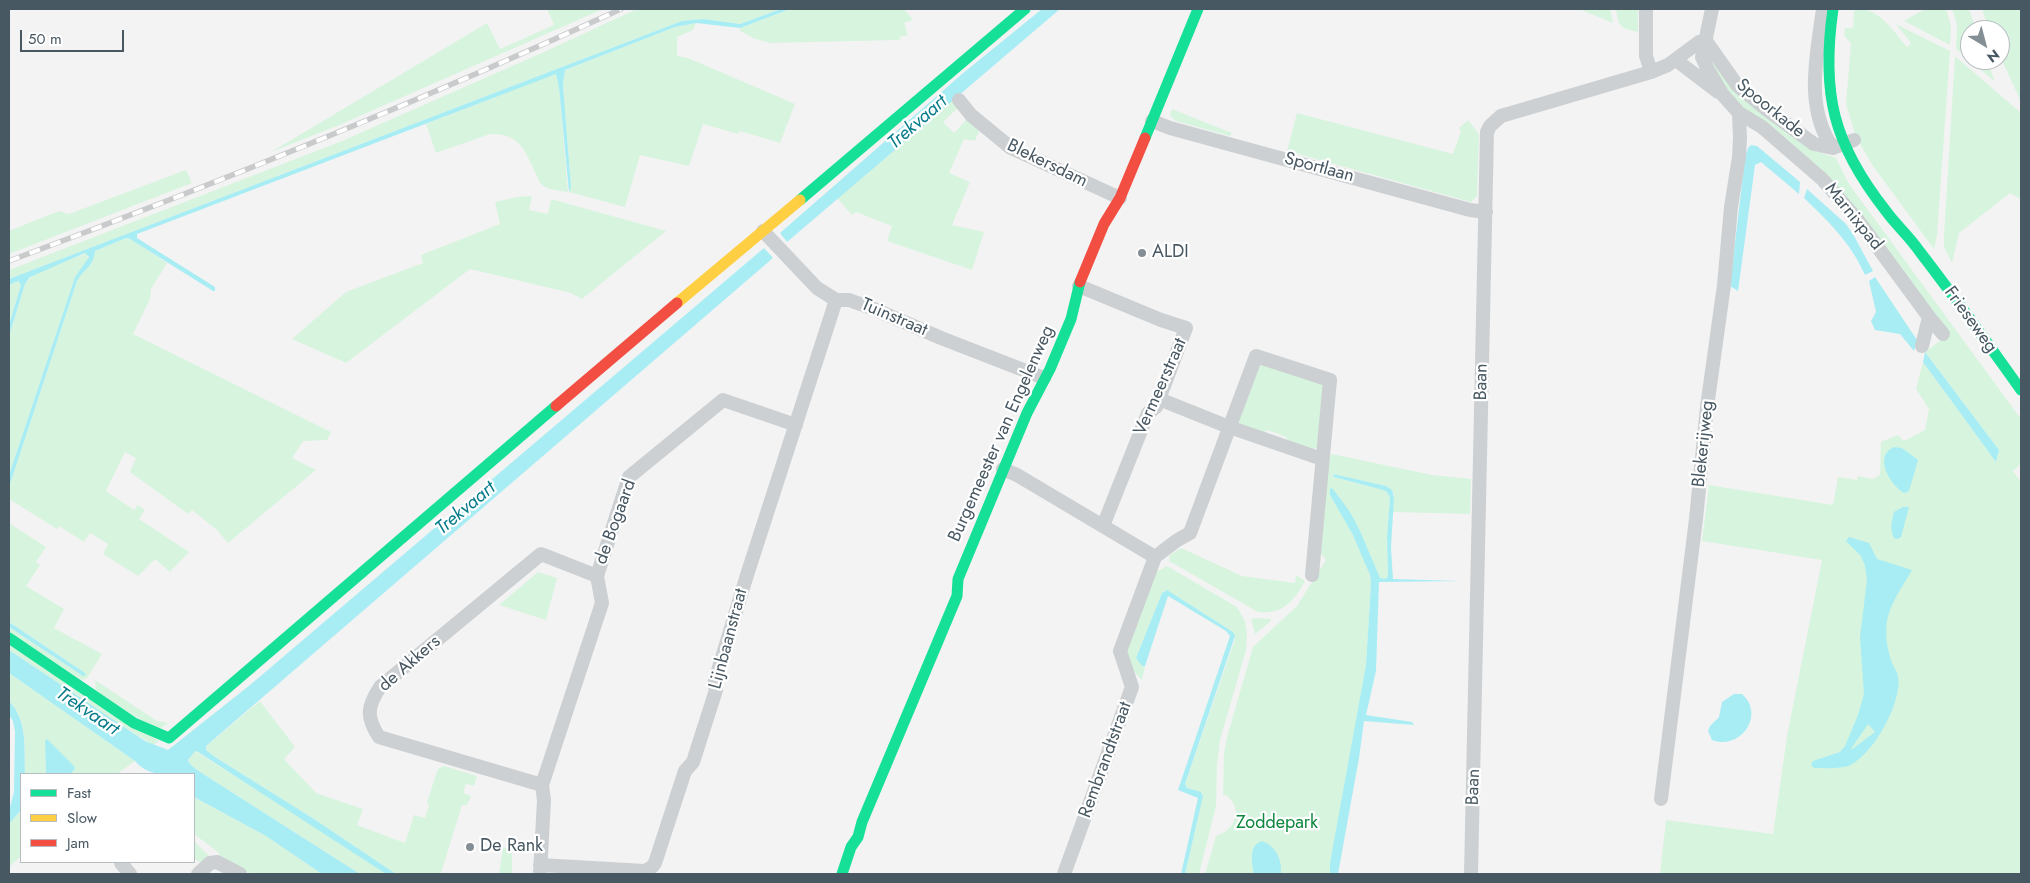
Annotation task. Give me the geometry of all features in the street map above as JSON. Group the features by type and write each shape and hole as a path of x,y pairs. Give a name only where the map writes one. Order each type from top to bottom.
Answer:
{"street":[{"path":"9,638 134,723 169,738 299,624 1025,9"},
{"name":"Burgemeester van Engelenweg","path":"842,874 854,840 858,837 862,822 952,610 957,596 958,579 1003,469 1027,413 1050,369 1085,288 1104,224 1120,198 1198,9"},
{"path":"1646,9 1646,56 1650,72"},
{"path":"1712,9 1703,59 1723,96"},
{"path":"1823,9 1828,51"},
{"path":"1828,51 1833,9"},
{"path":"1844,9 1828,51 1814,71 1814,88 1826,137 1844,144"},
{"name":"Baan","path":"1471,874 1487,132 1495,120 1505,115 1668,66 1698,42 1706,41"},
{"name":"Spoorkade","path":"1706,41 1730,77 1755,100 1814,144 1844,144"},
{"name":"Frieseweg","path":"1828,51 1838,71 1844,144 1861,178 1882,208 1919,250 2021,390"},
{"path":"1676,60 1723,96 1739,113"},
{"name":"Blekersdam","path":"959,100 971,115 1011,148 1120,198"},
{"name":"Marnixpad","path":"1739,113 1762,127 1822,179 1857,219 1929,317"},
{"name":"Blekerijweg","path":"1661,799 1696,519 1708,398 1724,285 1731,208 1739,157 1739,113"},
{"name":"Sportlaan","path":"1152,121 1170,128 1470,210 1486,212"},
{"name":"Tuinstraat","path":"764,231 817,288 836,300 849,300 866,306 1044,378"},
{"name":"Vermeerstraat","path":"1085,288 1161,320 1186,328 1156,407 1148,413 1103,526"},
{"name":"Lijnbaanstraat","path":"540,870 645,871 652,867 685,771 693,762 716,690 714,684 747,575 836,300"},
{"path":"1922,346 1929,317"},
{"name":"Frieseweg","path":"1929,317 1943,334"},
{"path":"1003,469 1017,475 1155,557 1190,533 1256,356 1330,380 1312,575"},
{"path":"1159,399 1229,427 1322,459"},
{"name":"de Bogaard","path":"540,870 544,800 542,785 602,603 597,576 628,477 723,400 796,425"},
{"name":"de Akkers","path":"542,785 380,736 370,723 371,701 380,687 541,554 597,576"},
{"name":"Rembrandtstraat","path":"1064,874 1132,687 1120,651 1155,557"},
{"path":"198,874 210,863 217,862 240,874"}],"green space":[{"path":"547,9 603,9 337,126 271,152 487,23 500,49 554,25"},
{"path":"637,9 781,9 740,24 703,19 682,21 9,279 9,270 342,141"},
{"path":"790,9 904,9 913,20 904,23 908,35 899,37 901,40 770,43 753,38 740,31 740,28"},
{"path":"1579,9 1610,9 1613,23"},
{"path":"1616,9 1638,9 1638,32 1621,26"},
{"path":"1859,9 1867,10 1880,17 1892,28 1907,47 1911,43 1896,24 1950,51 1937,235 1934,249 1873,166 1856,137 1846,104 1851,44 1844,35 1845,28 1853,28 1854,11"},
{"path":"1925,9 1946,9 1951,26 1950,45 1904,21"},
{"path":"1952,9 1969,9 1973,20 1960,20 1960,52 1956,49 1957,25"},
{"path":"1982,9 2021,9 2021,102 2006,70 2010,70 2010,20 1986,20"},
{"path":"696,23 693,30 677,37 677,56 688,58 795,104 780,143 740,131 738,134 703,124 689,166 640,155 625,207 569,192 571,187 563,85 565,70 675,27"},
{"path":"1709,55 1816,151 1836,158 1849,184 2021,419 2021,467 2020,465 2013,471 2021,482 2021,874 1660,874 1666,820 1773,834 1787,736 1822,560 1702,541 1709,485 1833,505 1838,477 1857,480 1858,476 1873,479 1880,475 1881,442 1898,435 1904,441 1925,430 1929,409 1916,389 1923,362 1996,462 1999,450 1925,352 1949,334 1861,217 1740,106 1715,74"},
{"path":"1955,56 1960,60 1960,70 1971,70 2021,113 2021,199 2010,193 1959,233 1952,263 1944,247"},
{"path":"1981,70 1991,70 1995,82"},
{"path":"556,73 559,86 568,192 550,189 542,185 525,151 515,140 500,134 490,134 436,153 426,124"},
{"path":"953,98 959,107 943,122 954,133 968,118 979,131 975,141 964,139 949,173 970,182 952,225 984,232 972,270 887,241 892,226 856,212 852,215 837,198"},
{"path":"1172,109 1232,133 1230,136 1176,121 1170,116"},
{"path":"1297,113 1453,154 1461,131 1459,128 1468,120 1479,134 1477,196 1471,202 1287,151"},
{"path":"186,170 192,183 9,254 9,231 59,211 69,214"},
{"path":"532,196 529,210 548,214 551,199 666,231 582,299 571,293 470,269 346,363 292,339 346,292 423,263 421,255 500,224 495,202"},
{"path":"126,238 134,241 167,263 151,289 150,299 133,334 331,432 327,440 303,441 292,458 316,470 228,543 217,530 192,510 188,514 130,472 136,458 125,452 106,491 134,510 138,505 145,510 139,519 189,552 170,572 155,559 138,576 103,554 108,544 90,533 84,542 59,526 57,529 9,499 9,487 77,281 90,264 95,251"},
{"path":"87,253 88,260 75,277 9,475 9,336 25,284 34,274"},
{"path":"18,281 21,285 9,325 9,285"},
{"path":"1262,363 1324,385 1318,447 1312,450 1289,443 1286,437 1268,430 1262,433 1238,423 1257,366"},
{"name":"Zoddepark","path":"1332,454 1432,475 1471,479 1470,514 1393,512 1394,493 1386,486 1332,474 1334,477 1383,490 1387,492 1390,498 1387,537 1388,577 1385,579 1380,578 1350,512 1330,495 1349,526 1360,549 1371,583 1366,665 1330,874 1205,874 1216,836 1228,829 1235,818 1235,806 1232,800 1223,795 1224,753 1253,647 1297,606 1326,560 1317,548 1328,457"},
{"path":"9,523 46,547 36,562 40,565 26,586 64,609 54,628 102,654 87,678 82,680 9,634 9,627 83,676 85,673 9,622"},
{"path":"1181,548 1242,576 1295,583 1296,575 1305,581 1297,595 1281,609 1258,612 1169,561 1170,555"},
{"path":"1167,566 1237,607 1245,621 1247,634 1246,650 1220,740 1216,806 1199,874 1185,874 1203,794 1187,788 1185,784 1235,639 1233,632 1168,591 1163,591 1136,658 1145,666 1142,680 1133,671 1125,652 1156,572"},
{"path":"538,572 557,578 546,620 499,605"},
{"path":"1254,618 1270,619 1271,621 1255,634 1251,620"},
{"path":"9,642 159,741 153,745 101,713 9,650"},
{"path":"9,673 135,761 118,773 71,773 75,769 45,741 46,773 25,773 23,726 9,701"},
{"path":"95,680 157,721 168,723 158,730 96,693"},
{"path":"260,701 295,747 284,759 316,793 363,809 357,825 405,843 414,815 425,818 429,806 427,802 438,769 444,766 477,776 474,786 466,784 463,793 471,796 467,805 462,805 442,874 396,874 314,819 207,752 206,746"},
{"path":"195,751 386,874 360,874 197,770 190,764 188,759"},
{"path":"195,798 266,836 322,874 251,874 221,859 219,853 195,835"},
{"path":"20,811 20,857 9,867 9,824"},
{"path":"195,842 210,857 202,864 195,859"},
{"path":"503,847 512,850 512,874 499,874"}],"water":[{"path":"781,9 790,9 740,28 696,23 675,27 565,70 563,85 571,187 569,192 559,87 556,74 137,234 137,238 215,287 215,291 130,239 126,238 95,251 91,264 77,281 9,487 9,475 75,277 89,257 85,253 30,277 25,284 9,336 9,325 21,285 18,281 9,285 9,279 682,21 703,19 740,24"},
{"name":"Trekvaart","path":"1042,9 1060,9 787,242 780,233 962,74"},
{"path":"1751,145 1757,146 1800,182 1799,194 1761,162 1755,165 1738,291 1730,286 1745,158"},
{"path":"1807,189 1846,224 1873,271 1865,275 1853,253 1831,224 1804,198"},
{"name":"Trekvaart","path":"764,248 773,258 206,746 206,750 215,757 314,819 396,874 386,874 195,751 188,760 197,770 360,874 322,874 266,836 195,798 195,773 155,773 148,771 9,673 9,650 145,741 168,750 250,685"},
{"path":"1875,277 1917,340 1914,351 1900,334 1875,330 1871,321 1876,312 1869,281"},
{"path":"1925,352 1999,450 1996,462 1923,362"},
{"path":"1894,447 1902,448 1918,460 1909,491 1904,493 1889,477 1884,463 1888,451"},
{"path":"1333,474 1386,486 1392,490 1394,497 1391,548 1393,579 1461,581 1379,582 1376,671 1366,715 1412,722 1414,725 1364,721 1338,874 1330,874 1330,863 1366,665 1371,583 1370,575 1353,535 1330,495 1330,488 1333,489 1350,512 1380,578 1385,579 1388,577 1387,537 1390,498 1387,492 1383,490 1334,477"},
{"path":"1903,507 1909,507 1901,537 1898,539 1894,538 1891,529 1894,512"},
{"path":"1849,537 1869,543 1877,559 1912,570 1894,601 1887,621 1888,647 1898,676 1898,687 1891,714 1867,752 1848,766 1814,768 1811,765 1813,761 1840,752 1845,746 1858,715 1864,694 1860,637 1867,580 1861,556 1846,541","holes":["1868,724 1875,732 1851,750"]},
{"path":"1167,590 1233,632 1235,636 1185,784 1187,788 1201,792 1203,796 1185,874 1181,874 1198,798 1178,790 1230,636 1226,631 1168,596 1145,666 1142,666 1136,658 1162,593"},
{"path":"9,622 85,673 85,676 9,627"},
{"path":"1734,694 1742,694 1749,702 1750,721 1740,736 1732,740 1722,742 1712,740 1708,731 1710,726 1719,717 1722,702"},
{"path":"9,701 19,717 24,735 25,773 20,773 20,811 9,824 9,811 14,792 15,732 13,721 9,715"},
{"path":"47,739 74,766 75,769 71,773 46,773 45,741"},
{"path":"1262,841 1278,854 1281,874 1254,874 1253,850"}],"railway":[{"path":"9,261 318,141 621,9"}],"traffic: fast":[{"path":"800,200 1025,9"},
{"path":"1145,138 1198,9"},
{"path":"1833,9 1829,67 1831,92 1835,116 1843,140 1854,163 1868,187 1912,241 2021,390"},
{"path":"842,874 851,847 858,837 862,822 957,596 958,579 1027,413 1050,369 1071,319 1080,282"},
{"path":"9,638 134,723 169,738 556,406"}],"traffic: slow":[{"path":"677,303 800,200"}],"traffic: jam":[{"path":"1080,282 1104,224 1120,198 1145,138"},
{"path":"556,406 677,303"}],"place":[{"name":"ALDI","path":"1142,253"},
{"name":"De Rank","path":"470,847"}]}
